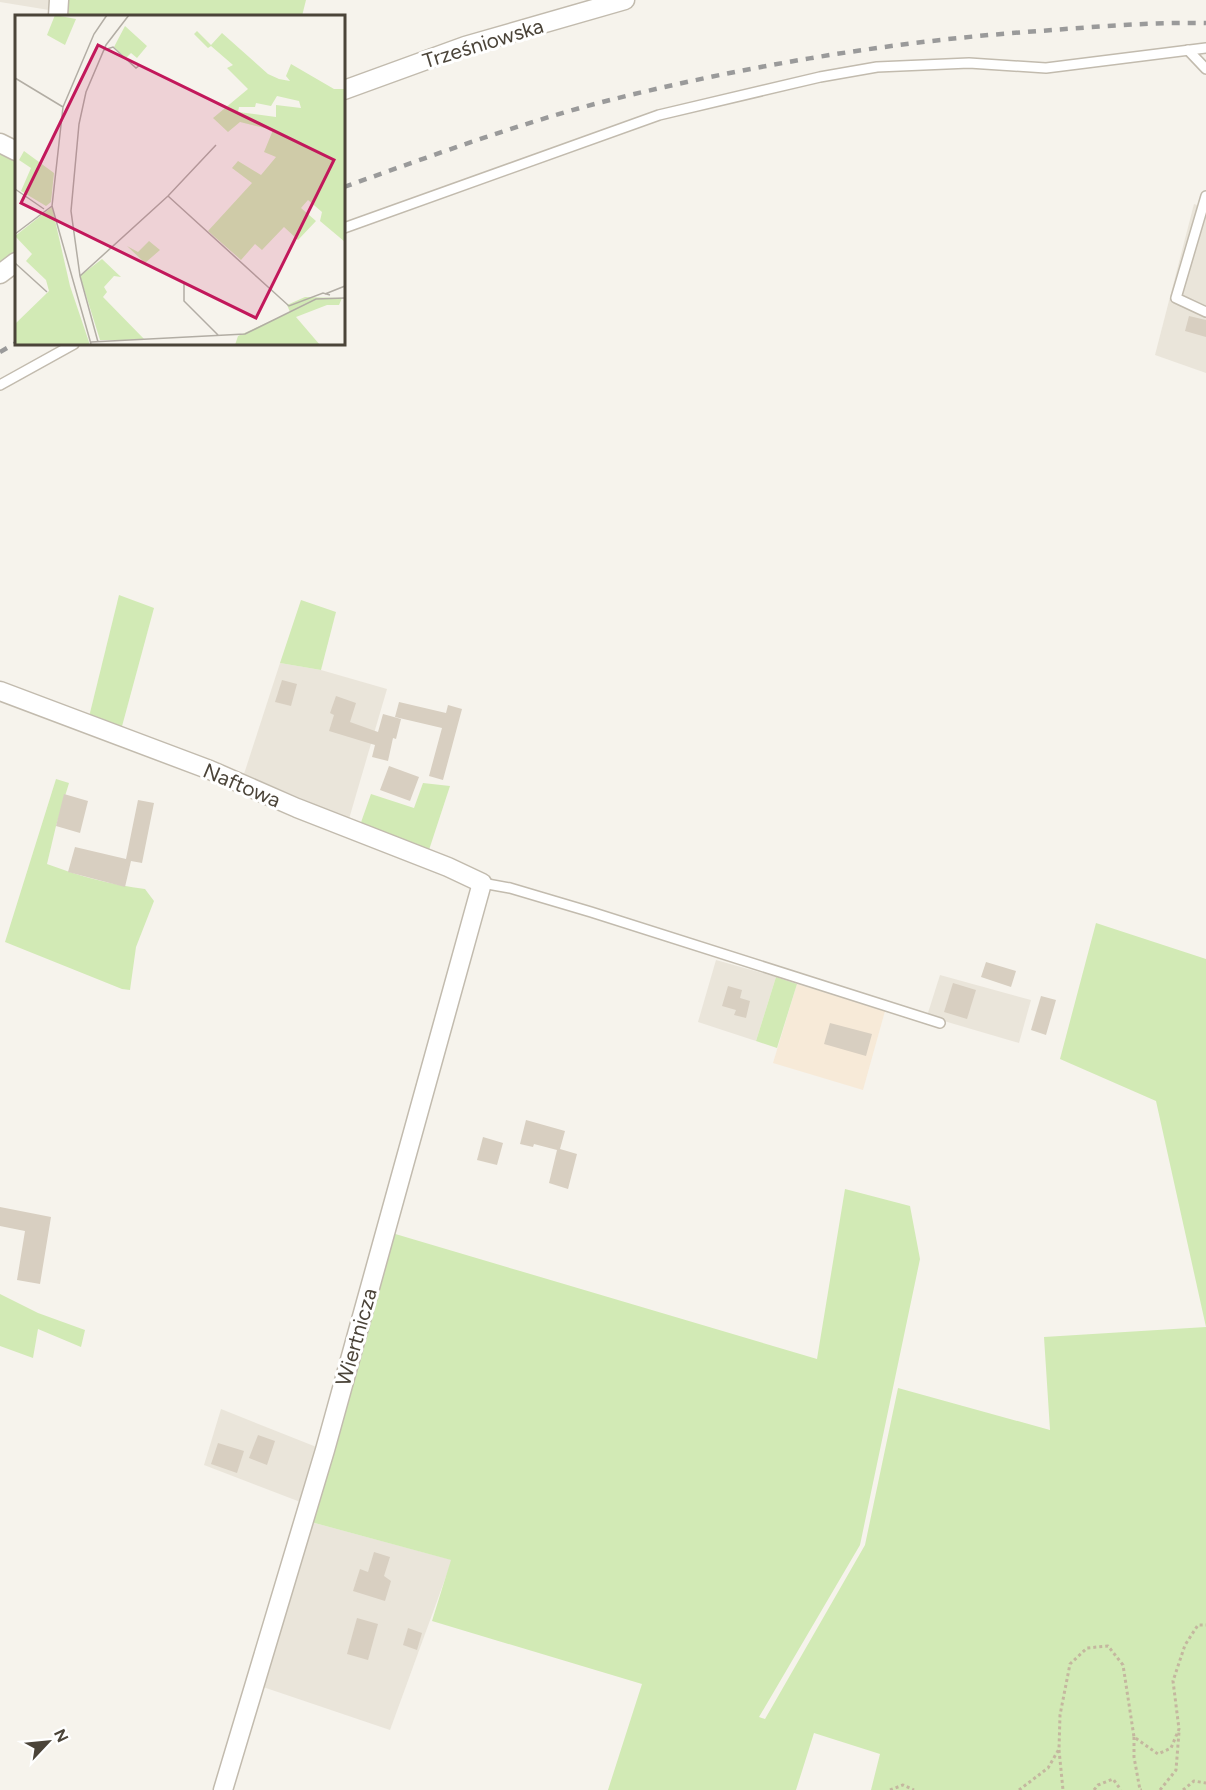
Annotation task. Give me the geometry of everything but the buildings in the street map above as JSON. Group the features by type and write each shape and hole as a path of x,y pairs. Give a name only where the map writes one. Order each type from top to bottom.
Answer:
{"street":[{"path":"58,15 59,0"},
{"name":"Trześniowska","path":"345,90 465,46 625,0"},
{"path":"0,143 15,150"},
{"path":"0,274 15,263"},
{"name":"Naftowa","path":"0,691 210,770 482,883"},
{"name":"Wiertnicza","path":"223,1790 325,1450 482,883"}],"lane":[{"path":"345,228 659,115 820,77 877,67 969,63 1046,68 1206,48"},
{"path":"1188,50 1206,69"},
{"path":"1206,196 1176,298 1206,312"},
{"path":"0,385 72,345"},
{"path":"482,883 510,888 581,909 940,1023"}],"path":[{"path":"1160,1790 1176,1770 1179,1729 1173,1681 1185,1645 1198,1625 1206,1625"},
{"path":"1064,1790 1059,1749 1060,1715 1070,1664 1087,1648 1108,1646 1123,1665 1134,1737 1134,1757 1140,1790 1142,1790"},
{"path":"1134,1737 1158,1754 1171,1748 1179,1729"},
{"path":"1019,1790 1048,1768 1059,1749"},
{"path":"1094,1790 1098,1785 1113,1779 1121,1790"},
{"path":"1183,1790 1194,1781 1206,1784"},
{"path":"890,1790 903,1785 914,1790"}],"shaded area":[{"path":"0,0 50,0 49,10 0,2"},
{"path":"1194,204 1206,208 1206,373 1155,355"},
{"path":"280,663 321,670 387,689 349,819 244,774"},
{"path":"716,960 776,977 756,1041 698,1022"},
{"path":"940,975 1031,1000 1019,1043 927,1016"},
{"path":"797,984 885,1011 863,1090 773,1063"},
{"path":"221,1409 319,1448 303,1503 204,1465"},
{"path":"311,1522 452,1560 390,1730 263,1687"}],"green space":[{"path":"68,0 306,0 302,15 66,15"},
{"path":"0,153 15,160 15,256 0,268"},
{"path":"119,595 154,608 121,730 88,721"},
{"path":"301,600 336,612 321,670 280,663"},
{"path":"56,779 69,783 47,864 96,880 145,889 154,901 136,947 130,990 122,989 5,942"},
{"path":"423,783 450,786 428,853 359,828 371,794 414,808"},
{"path":"1096,923 1206,959 1206,1327 1156,1101 1060,1059"},
{"path":"776,977 797,984 777,1048 756,1041"},
{"path":"845,1189 910,1206 920,1259 860,1545 759,1717 765,1719 865,1545 898,1388 1050,1430 1044,1337 1206,1327 1206,1790 871,1790 880,1754 814,1733 796,1790 608,1790 642,1684 432,1621 451,1560 311,1522 392,1233 817,1359"},
{"path":"0,1294 38,1313 85,1330 81,1347 38,1329 33,1358 0,1346"}],"railway":[{"path":"345,187 476,140 576,109 663,87 769,65 877,48 985,35 1122,25 1206,23"},
{"path":"0,352 15,344"}]}
